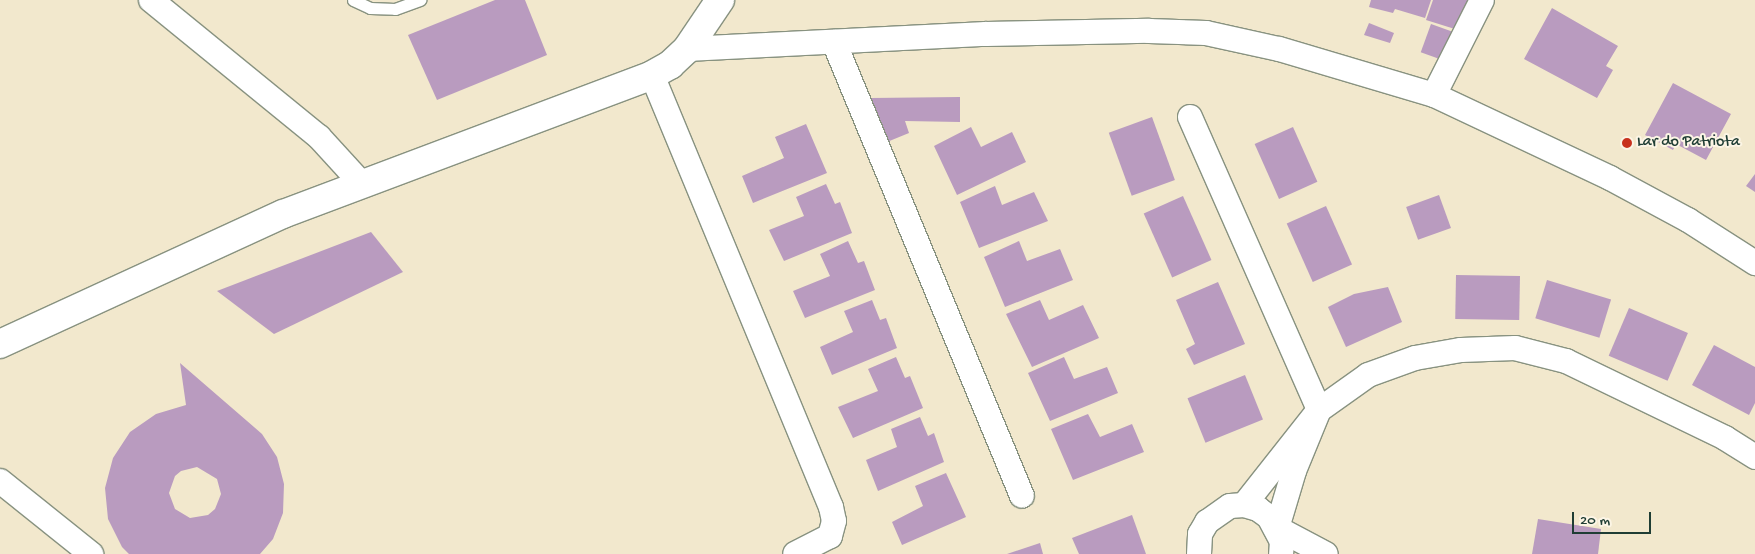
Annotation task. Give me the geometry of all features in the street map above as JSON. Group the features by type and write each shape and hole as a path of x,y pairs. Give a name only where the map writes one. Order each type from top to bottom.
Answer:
{"street":[{"path":"151,0 319,137 362,184"},
{"path":"0,344 283,214 652,75 670,65 687,50 720,0"},
{"path":"1434,95 1482,0"},
{"path":"687,50 986,34 1148,31 1206,34 1297,54 1434,95 1610,178 1688,220 1755,263"},
{"path":"834,42 1022,496"},
{"path":"652,75 831,507 834,522 830,536 795,554"},
{"path":"1190,117 1319,410 1294,472 1277,528"},
{"path":"1244,505 1319,410 1368,375 1415,358 1461,350 1515,348 1566,361 1725,438 1755,457"},
{"path":"0,482 91,554"},
{"path":"1199,554 1200,534 1207,522 1230,506 1244,505 1258,508 1270,517 1277,528 1281,554"},
{"path":"1277,528 1326,554"}],"lane":[{"path":"353,0 370,8 395,9 420,0"}],"building":[{"path":"495,0 525,0 547,55 437,100 408,35"},
{"path":"1371,0 1431,0 1425,18 1395,9 1393,13 1369,7"},
{"path":"1433,0 1468,0 1458,30 1426,20"},
{"path":"1552,8 1618,46 1606,66 1613,70 1597,98 1524,59"},
{"path":"1369,23 1394,33 1390,43 1364,35"},
{"path":"1431,24 1453,32 1442,60 1421,52"},
{"path":"1673,83 1731,114 1706,160 1676,144 1673,150 1645,135"},
{"path":"960,97 960,122 905,121 909,133 887,142 871,98"},
{"path":"1152,117 1175,180 1132,196 1109,133"},
{"path":"806,124 827,173 753,203 742,176 784,158 775,137"},
{"path":"971,127 981,147 1012,132 1026,162 957,195 934,146"},
{"path":"1293,127 1317,182 1279,199 1255,144"},
{"path":"1755,174 1755,192 1746,186"},
{"path":"826,184 835,204 840,202 852,233 784,261 769,230 804,216 796,197"},
{"path":"995,186 1002,205 1034,192 1048,221 979,248 960,202"},
{"path":"1439,195 1451,228 1418,240 1406,207"},
{"path":"1183,196 1211,260 1172,277 1144,213"},
{"path":"1326,206 1352,264 1313,282 1287,223"},
{"path":"371,232 403,272 274,334 217,291"},
{"path":"848,241 858,263 864,261 875,290 805,318 793,291 830,276 820,254"},
{"path":"1019,241 1027,261 1060,249 1073,280 1005,307 984,257"},
{"path":"1456,275 1520,276 1519,320 1455,319"},
{"path":"1547,280 1611,300 1599,338 1535,318"},
{"path":"1218,282 1245,344 1194,365 1186,349 1195,344 1176,300"},
{"path":"1388,287 1402,322 1346,347 1328,307 1354,294"},
{"path":"872,300 880,320 886,318 897,348 832,375 820,347 853,332 844,311"},
{"path":"1040,300 1049,320 1083,305 1099,338 1032,367 1006,314"},
{"path":"1629,308 1688,333 1668,381 1609,356"},
{"path":"1714,345 1755,367 1755,403 1749,415 1692,385"},
{"path":"896,357 905,378 910,376 923,408 853,438 838,407 878,391 868,369"},
{"path":"1064,357 1074,379 1107,367 1118,393 1050,421 1028,373"},
{"path":"180,363 262,434 277,457 284,484 283,513 273,539 260,554 129,554 122,547 108,519 105,488 113,458 130,432 156,414 186,405","holes":["197,467 217,479 221,494 215,509 208,515 190,518 175,509 169,493 175,476 181,471"]},
{"path":"1245,375 1263,420 1205,443 1188,398"},
{"path":"1088,414 1100,437 1132,424 1144,452 1073,480 1051,429"},
{"path":"920,417 928,436 934,433 944,462 878,491 866,460 897,447 891,429"},
{"path":"946,473 966,517 902,545 892,522 923,506 915,486"},
{"path":"1132,515 1146,554 1079,554 1072,538"},
{"path":"1538,519 1601,529 1598,554 1532,554"},
{"path":"1040,543 1043,554 1007,554"}],"place":[{"name":"Lar do Patriota","path":"1627,143"}]}
